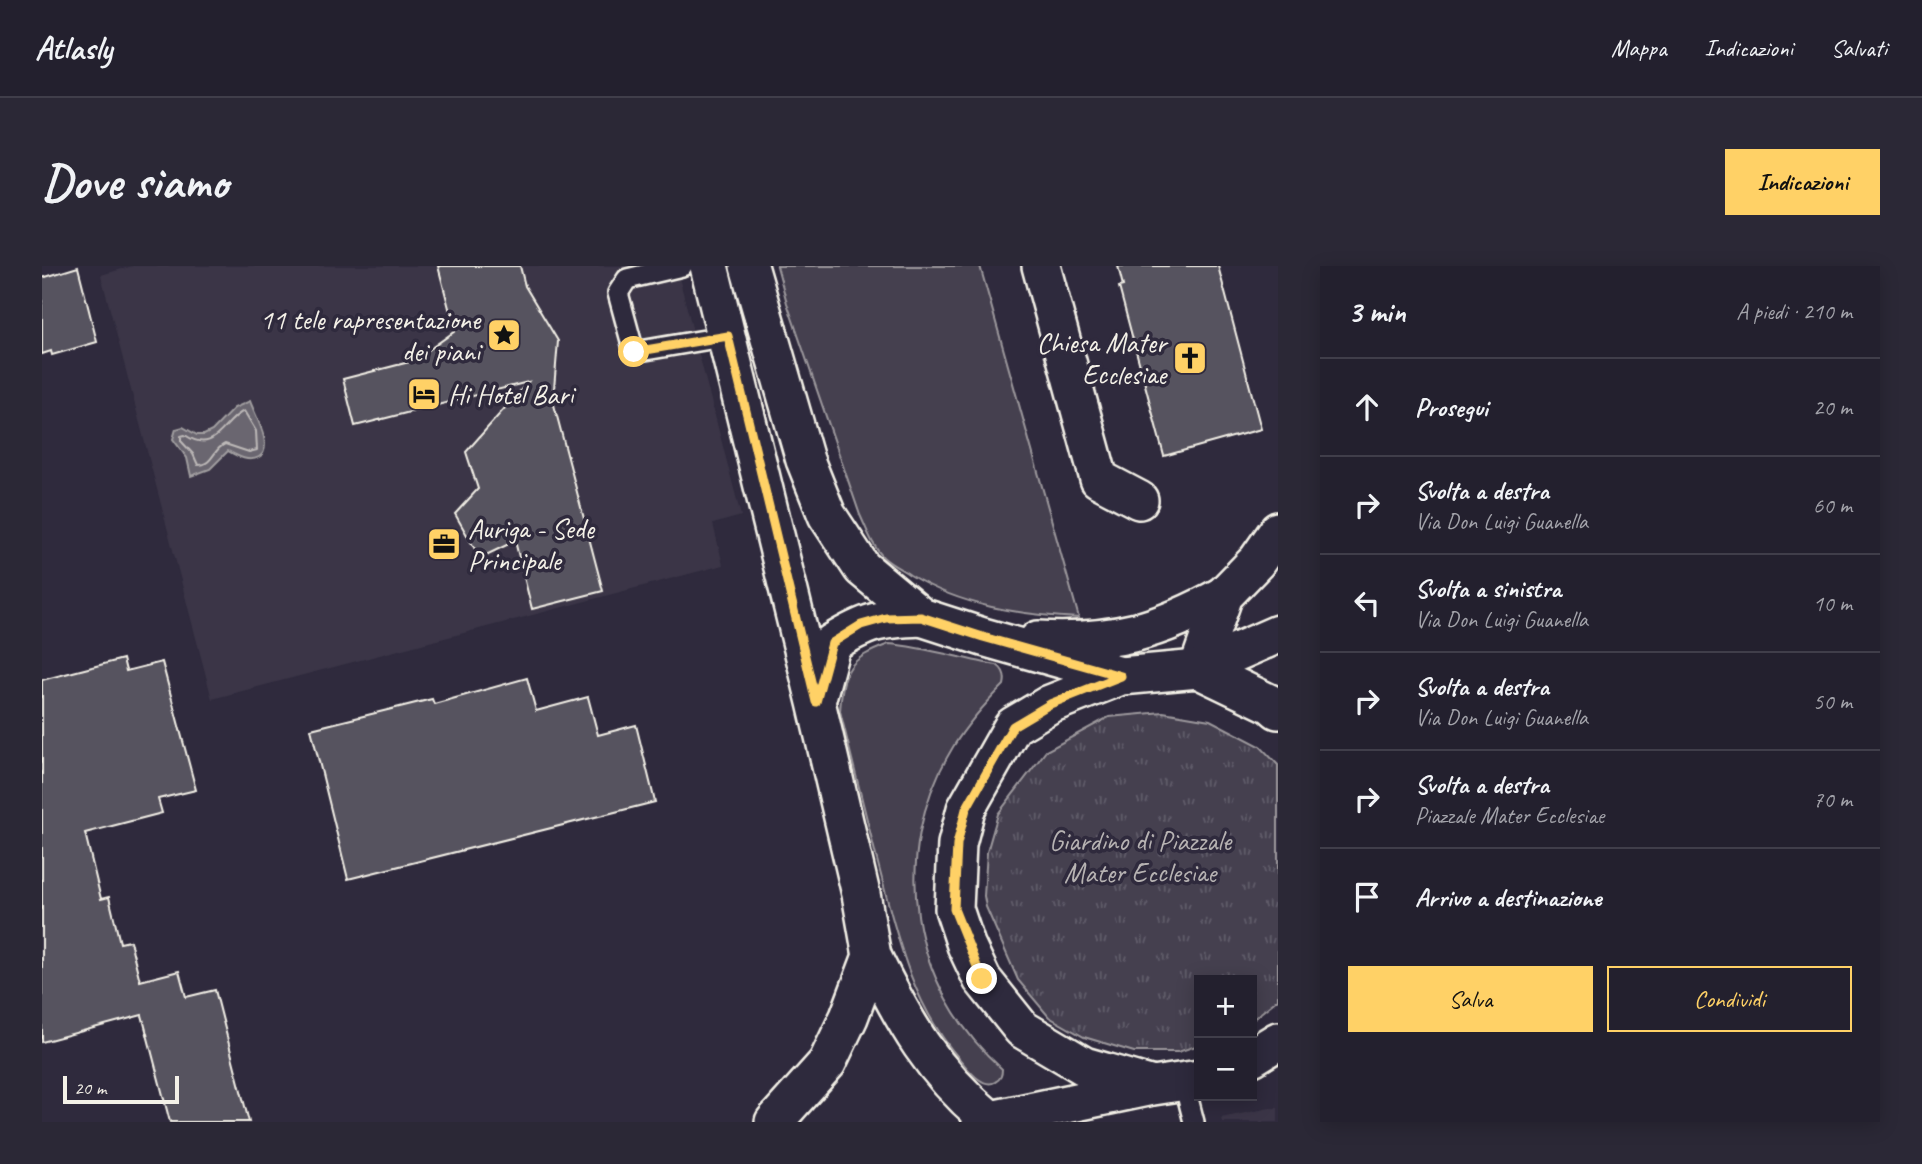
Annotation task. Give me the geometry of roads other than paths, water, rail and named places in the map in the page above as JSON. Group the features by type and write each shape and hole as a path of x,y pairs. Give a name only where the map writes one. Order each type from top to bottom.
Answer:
{"street":[{"path":"709,266 816,702 861,894 872,956 900,1014 924,1050 986,1121 1179,1083"},
{"path":"749,266 805,460 827,515 862,568 921,617"},
{"path":"1041,266 1099,479 1139,500"},
{"path":"983,637 1065,642 1122,637 1186,616 1224,595 1257,561 1278,531"},
{"path":"1198,669 1224,595"},
{"path":"816,702 832,643 861,625 886,618 921,617 1121,676"},
{"path":"1179,1083 1084,1066 1022,1029 982,979 954,909 957,844 966,809 1013,726 1050,704 1121,676 1198,669 1278,634"},
{"path":"1198,669 1271,704 1278,710"},
{"path":"774,1122 827,1063 849,1017 872,956"},
{"path":"1257,1054 1278,1041"},
{"path":"1257,1075 1278,1075"}],"lane":[{"path":"682,266 627,279 618,293 634,352 728,336"},
{"path":"1179,1083 1194,1122"}],"water":[{"path":"250,401 264,438 263,453 251,459 228,451 210,469 191,476 187,458 173,439 176,429 183,427 197,435 204,435 212,431 234,408"}],"place":[{"name":"11 tele rapresentazione dei piani","path":"504,335"},
{"name":"Chiesa Mater Ecclesiae","path":"1190,358"},
{"name":"Hi Hotel Bari","path":"424,394"},
{"name":"Auriga - Sede Principale","path":"444,544"}],"park label":[{"name":"Giardino di Piazzale Mater Ecclesiae","path":"1140,856"}]}
